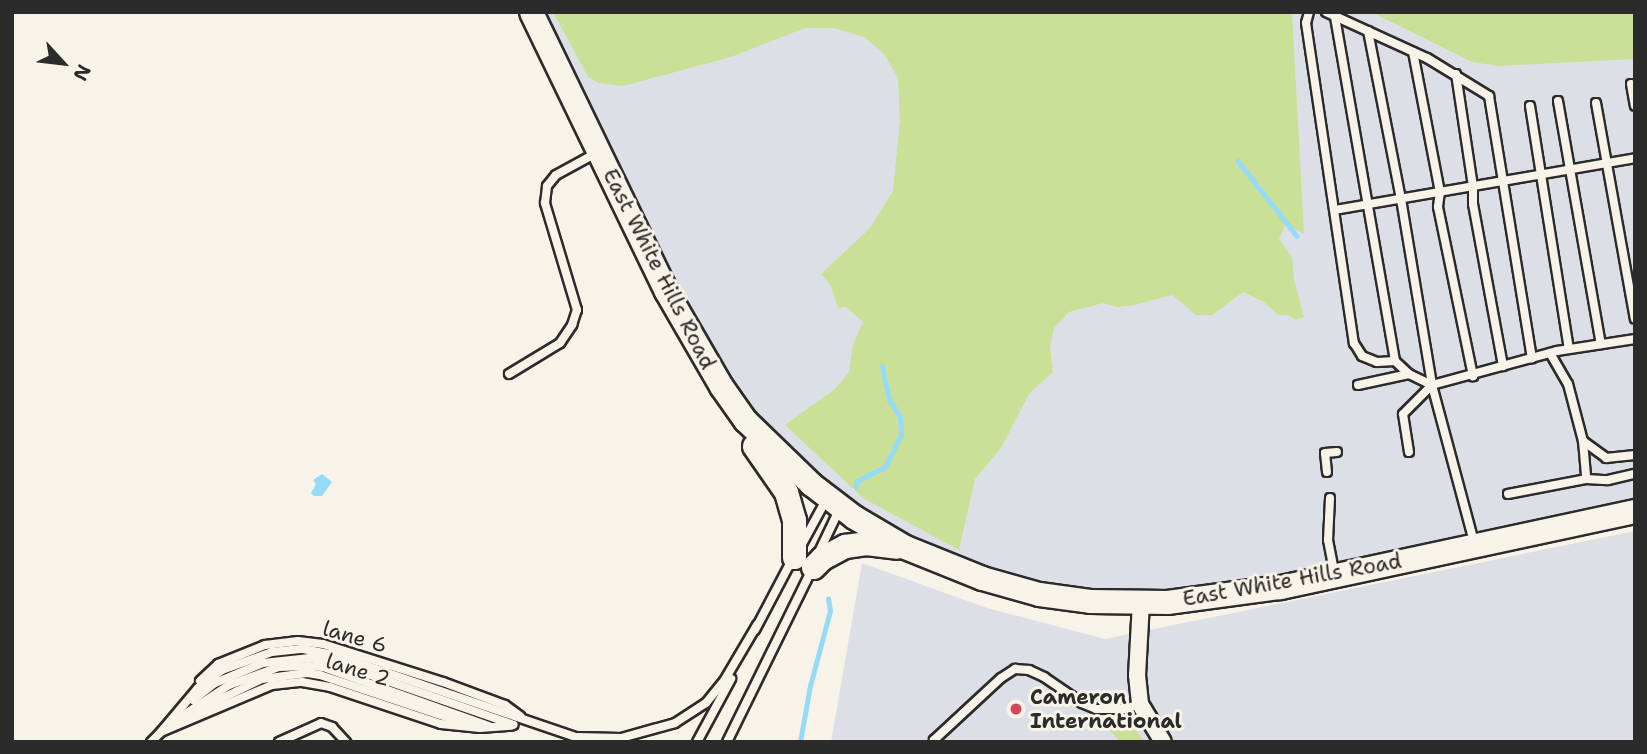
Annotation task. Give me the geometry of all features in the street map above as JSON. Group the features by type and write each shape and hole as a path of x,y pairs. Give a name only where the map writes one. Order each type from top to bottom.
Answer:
{"main road":[{"name":"East White Hills Road","path":"531,12 688,330 745,420 834,502 905,547 982,578 1039,594 1090,601 1141,602 1227,596 1635,511"},
{"path":"745,420 748,439 786,492 803,562 855,544 905,547"}],"street":[{"path":"1141,602 1137,675 1140,705 1163,742"}],"lane":[{"path":"1309,12 1306,23 1354,343 1362,356 1377,362 1395,361"},
{"path":"1326,12 1456,74 1489,96 1532,358"},
{"path":"1335,16 1370,204 1395,361 1409,374 1432,385"},
{"path":"1368,31 1401,199 1432,385 1475,546"},
{"path":"1413,52 1440,192 1438,207 1473,376"},
{"path":"1456,74 1473,186 1472,204 1503,366"},
{"path":"1631,84 1635,106"},
{"path":"1558,101 1601,344"},
{"path":"1596,103 1635,319"},
{"path":"1530,106 1569,349"},
{"path":"509,374 560,343 572,325 577,310 545,204 547,186 556,175 598,151"},
{"path":"1335,210 1635,158"},
{"path":"1409,452 1403,414 1432,385 1550,353 1635,339"},
{"path":"1550,353 1568,384 1583,441 1586,479"},
{"path":"1358,385 1409,374"},
{"path":"1583,441 1606,458 1635,455"},
{"path":"1327,472 1325,453 1337,452"},
{"path":"1508,494 1586,479 1608,480 1635,474"},
{"path":"1330,498 1328,540 1335,574"},
{"path":"727,742 803,562 834,502"},
{"path":"151,742 200,694 227,682 272,685 315,682 437,702 530,722 575,739 605,741 651,732 694,712 716,693 757,625 803,562 834,502"},
{"path":"697,742 757,625"},
{"path":"160,733 272,652 303,649 325,652 494,727"},
{"path":"160,733 191,691 279,667 323,667 514,725"},
{"path":"936,742 934,740 982,695 1015,669 1029,670 1044,677 1082,703 1096,709 1117,710 1140,705"},
{"path":"437,702 477,728 530,722"},
{"path":"279,742 321,723 332,727 346,742"}],"shaded area":[{"path":"531,12 1635,12 1635,511 1335,574 1090,601 895,542 745,420"},
{"path":"1635,531 1635,742 831,742 862,563 987,608 1105,639"}],"green space":[{"path":"553,12 1292,12 1304,234 1286,224 1279,239 1292,257 1294,279 1304,317 1295,320 1288,315 1278,315 1264,302 1243,292 1212,315 1196,315 1172,295 1135,305 1117,307 1103,303 1069,312 1054,328 1050,347 1053,372 1029,394 1001,448 975,479 959,550 863,498 785,425 835,389 849,372 853,344 863,322 846,307 838,308 831,286 821,274 870,228 893,191 900,120 898,78 884,54 864,37 834,28 805,28 731,57 623,86 598,83 588,77"},
{"path":"1371,12 1635,12 1635,59 1498,66 1472,62"},
{"path":"1099,717 1129,721 1145,742 1120,742 1103,723 1095,732 1090,727 1090,722"}],"water":[{"path":"322,474 332,482 322,496 314,496 311,493 316,484 313,480"}],"waterway":[{"path":"1238,161 1297,236"},
{"path":"856,487 857,481 885,467 901,434 900,417 889,400 882,367"},
{"path":"800,742 810,686 830,611 828,599"}],"place":[{"name":"Cameron International","path":"1016,709"}]}
